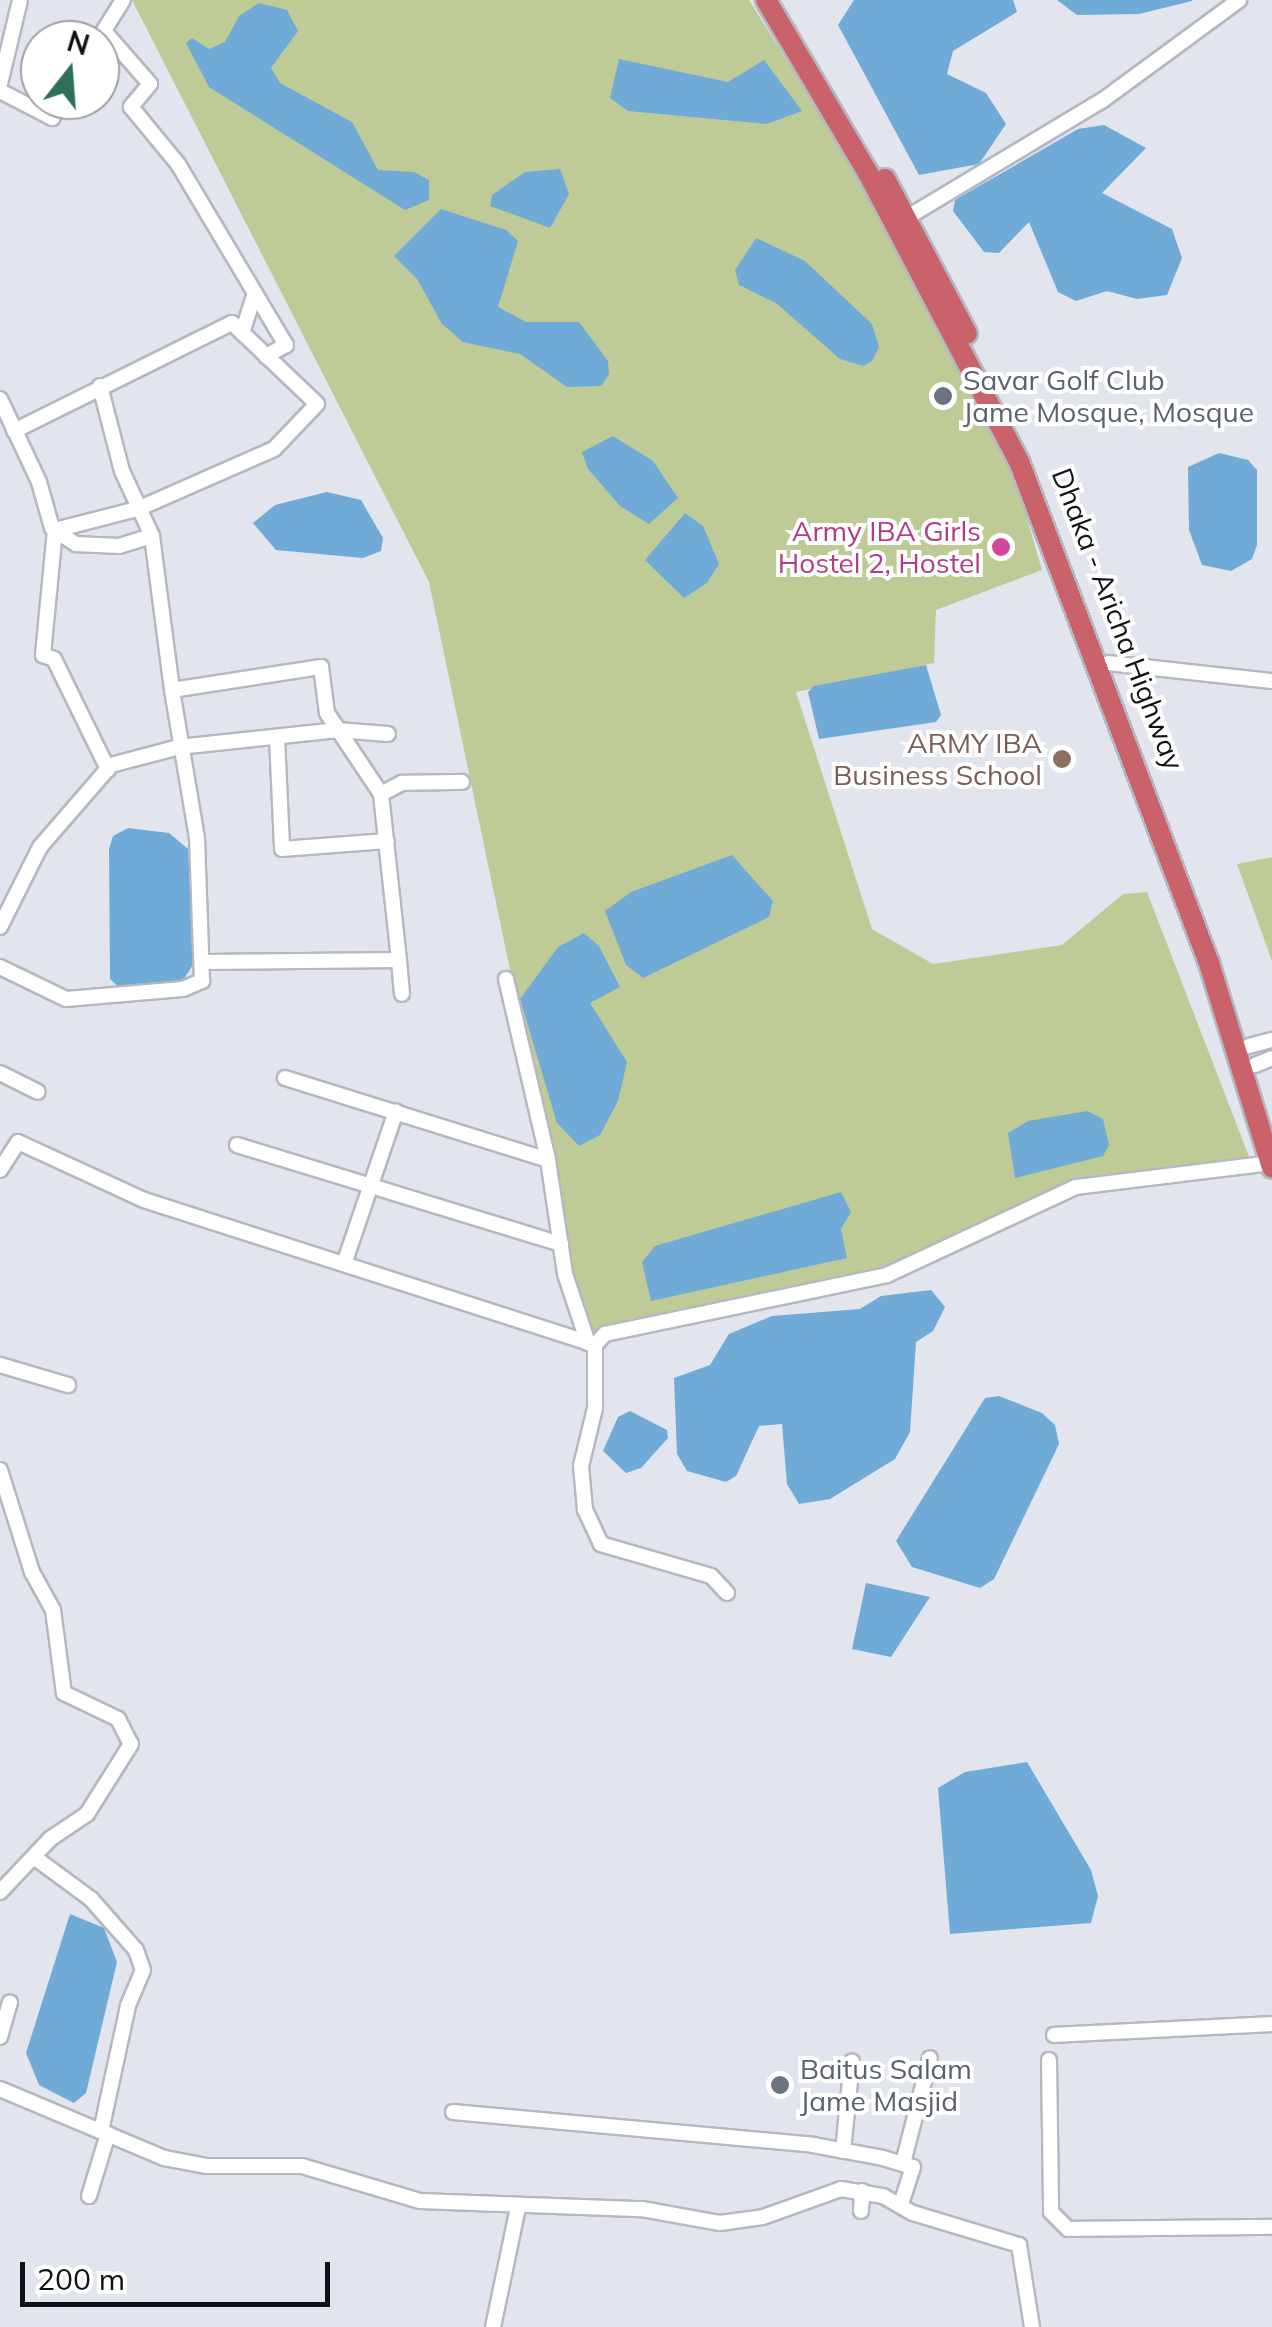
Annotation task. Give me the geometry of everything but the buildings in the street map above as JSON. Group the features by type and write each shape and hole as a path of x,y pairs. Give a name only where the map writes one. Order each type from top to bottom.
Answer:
{"highway":[{"path":"751,0 781,47 808,72"},
{"path":"766,0 901,220 1020,464 1210,963 1271,1165"},
{"name":"Dhaka - Aricha Highway","path":"780,0 901,220 1058,530 1259,1056 1272,1122"}],"street":[{"path":"0,88 20,0"},
{"path":"901,220 1103,100 1239,0"},
{"path":"120,55 150,84 131,106 178,164 286,345 266,356"},
{"path":"242,333 254,296"},
{"path":"14,431 232,323 317,404 274,449 137,509 56,530"},
{"path":"0,967 66,999 192,987 202,981 206,962 197,838 179,746 152,536 122,471 100,386"},
{"path":"0,399 56,530 43,656 54,659 108,769"},
{"path":"56,530 76,544 119,546 152,536"},
{"path":"1108,663 1272,680"},
{"path":"172,690 321,667 327,713 381,794 402,994"},
{"path":"0,927 6,897 40,846 108,769 179,746 338,730 388,734"},
{"path":"277,736 282,848 387,841"},
{"path":"381,794 402,783 462,782"},
{"path":"206,962 399,960"},
{"path":"506,978 548,1160 561,1244 591,1344 596,1408 581,1466 584,1510 601,1544 710,1576 727,1593"},
{"path":"1259,1056 1272,1040"},
{"path":"0,1073 38,1092"},
{"path":"285,1078 548,1160"},
{"path":"344,1261 396,1112"},
{"path":"0,1170 18,1142 144,1200 344,1261 591,1344"},
{"path":"238,1145 561,1244"},
{"path":"591,1344 605,1334 887,1275 1076,1187 1271,1165"},
{"path":"0,1364 68,1384"},
{"path":"0,1470 32,1572 53,1610 64,1693 118,1720 131,1744 87,1814 34,1857 0,1892"},
{"path":"34,1857 90,1900 136,1950 143,1970 128,2006 89,2196"},
{"path":"0,2037 10,2002"},
{"path":"1054,2035 1272,2024"},
{"path":"903,2163 930,2058"},
{"path":"1048,2060 1050,2212 1068,2229 1272,2227"},
{"path":"843,2151 852,2062"},
{"path":"0,2089 178,2161 302,2166 420,2201 642,2209 720,2223 763,2217 841,2189 862,2191 1020,2244 1032,2327"},
{"path":"453,2112 843,2151 903,2163 914,2170 902,2204"},
{"path":"862,2191 862,2210"},
{"path":"493,2327 518,2207"}],"green space":[{"path":"132,0 749,0 925,281 1018,487 1042,570 936,610 934,663 796,692 872,929 933,964 1062,945 1123,894 1147,892 1253,1167 1076,1187 859,1283 588,1343 429,582"},
{"path":"1272,857 1272,961 1237,864"}],"water":[{"path":"854,0 1013,0 1017,12 953,51 947,74 986,93 1006,124 979,164 919,175 838,25"},
{"path":"1057,0 1192,1 1139,14 1077,15"},
{"path":"259,3 287,10 298,31 271,68 280,83 352,122 378,170 414,172 429,180 429,200 405,210 209,87 186,43 192,38 209,49 225,42 239,16"},
{"path":"619,59 728,82 764,60 802,111 767,124 628,111 610,98"},
{"path":"1104,125 1146,148 1102,193 1172,229 1182,258 1167,295 1137,299 1107,291 1076,301 1058,292 1029,222 999,253 984,252 953,211 955,200 1078,129"},
{"path":"560,169 569,194 550,228 490,206 492,195 525,172"},
{"path":"441,209 506,230 518,241 498,307 526,322 579,322 608,361 609,374 601,386 567,387 520,354 463,342 442,324 417,279 394,256"},
{"path":"756,238 805,261 872,324 879,347 872,361 863,366 840,359 776,303 739,285 735,270"},
{"path":"613,436 653,461 678,498 649,524 620,506 588,469 582,452"},
{"path":"1219,453 1248,460 1257,470 1257,545 1252,559 1231,571 1202,565 1189,530 1188,467"},
{"path":"327,492 361,500 383,538 381,551 363,558 276,550 253,523 275,505"},
{"path":"685,513 703,526 719,564 707,583 684,598 645,560"},
{"path":"926,665 941,715 936,722 819,739 808,692 814,686"},
{"path":"128,828 169,833 188,849 196,960 182,982 120,988 110,979 109,849 113,836"},
{"path":"732,855 773,901 769,917 643,978 626,965 605,911 631,892"},
{"path":"584,933 599,946 620,987 590,1003 627,1062 618,1101 600,1135 579,1146 557,1123 520,999 558,947"},
{"path":"1087,1111 1103,1119 1109,1145 1103,1156 1015,1178 1008,1133 1028,1121"},
{"path":"841,1192 851,1212 841,1229 847,1258 651,1301 642,1262 655,1246"},
{"path":"931,1290 945,1307 933,1331 916,1342 910,1432 895,1459 830,1499 799,1504 787,1484 782,1424 759,1426 736,1476 726,1482 687,1471 677,1454 674,1378 710,1365 729,1334 772,1316 860,1309 881,1296"},
{"path":"999,1396 1042,1413 1055,1425 1059,1444 994,1579 980,1588 912,1567 896,1541 985,1398"},
{"path":"630,1411 667,1430 668,1438 641,1468 626,1473 603,1451 618,1417"},
{"path":"866,1583 930,1597 891,1657 852,1649"},
{"path":"1027,1762 1091,1870 1098,1896 1091,1923 950,1934 938,1788 965,1772"},
{"path":"70,1914 104,1928 117,1962 86,2093 74,2103 39,2085 26,2053"}],"place":[{"name":"Savar Golf Club Jame Mosque, Mosque","path":"943,396"},
{"name":"Army IBA Girls Hostel 2, Hostel","path":"1001,547"},
{"name":"ARMY IBA Business School","path":"1062,759"},
{"name":"Baitus Salam Jame Masjid","path":"780,2085"}]}
